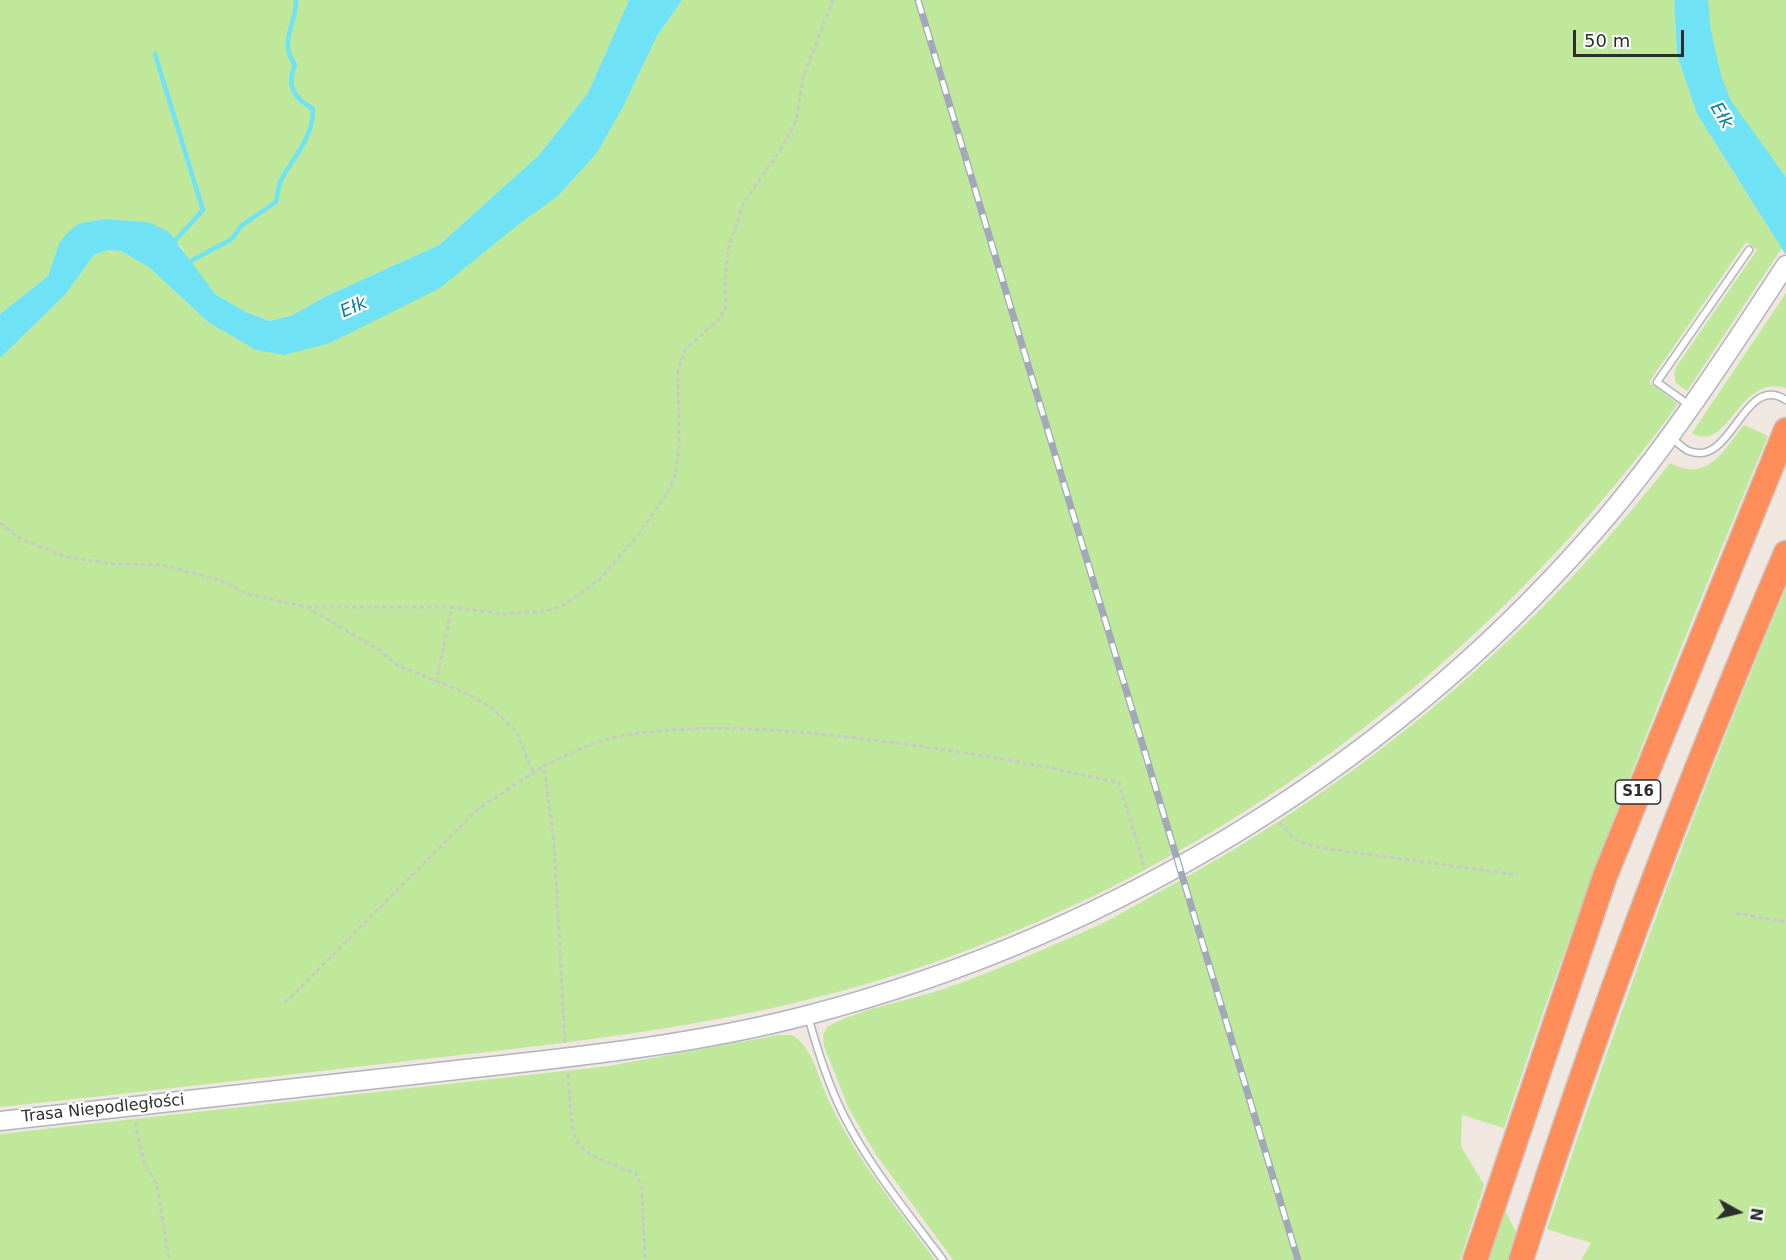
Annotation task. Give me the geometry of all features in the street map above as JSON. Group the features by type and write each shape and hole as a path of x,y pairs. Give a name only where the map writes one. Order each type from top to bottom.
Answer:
{"highway":[{"name":"S16","path":"1475,1260 1605,876 1785,432"},
{"name":"S16","path":"1521,1260 1648,891 1730,684 1786,553"}],"main road":[{"name":"Trasa Niepodległości","path":"0,1121 566,1058 669,1043 807,1016 940,975 1059,927 1149,883 1272,811 1320,779 1407,713 1483,646 1568,560 1670,437 1786,265"}],"lane":[{"path":"1692,407 1657,382 1749,250"},
{"path":"1670,437 1689,452 1704,452 1719,446 1752,403 1767,395 1779,396 1786,400"},
{"path":"807,1016 823,1066 843,1113 870,1159 944,1260"}],"path":[{"path":"0,523 22,540 68,557 112,564 162,565 220,580 247,594 306,607 452,607 503,615 547,611 566,604 601,578 639,534 675,477 679,449 678,371 685,350 721,317 726,305 725,281 728,250 743,204 782,147 796,122 803,78 833,0"},
{"path":"306,607 379,650 397,665 468,694 492,708 516,731 533,773"},
{"path":"436,682 452,607"},
{"path":"285,1003 478,809 544,766 586,745 632,734 705,729 790,730 917,745 1041,764 1119,783 1149,883"},
{"path":"544,766 554,843 566,1058 573,1135 584,1152 636,1173 642,1189 645,1260"},
{"path":"1272,811 1282,829 1296,840 1315,847 1518,875"},
{"path":"1736,913 1786,922"},
{"path":"132,1106 144,1162 157,1185 169,1260"}],"green space":[{"path":"0,0 629,0 588,93 539,155 439,245 324,297 293,315 270,321 246,312 215,294 193,268 181,246 148,222 106,219 80,223 59,243 48,276 0,314"},
{"path":"682,0 1674,0 1677,55 1697,114 1782,248 1687,391 1676,383 1674,375 1676,367 1757,250 1746,242 1649,382 1678,404 1591,513 1496,614 1392,706 1280,788 1161,861 1037,922 907,971 773,1008 686,1025 512,1049 0,1107 0,358 65,295 94,255 108,250 121,251 150,268 208,322 330,343 381,316 558,196 597,153 623,107 657,36"},
{"path":"1708,0 1786,0 1786,177 1743,121 1725,90 1714,52"},
{"path":"1786,293 1786,388 1769,387 1756,392 1715,433 1705,437 1692,433"},
{"path":"1744,425 1768,436 1629,779 1564,953 1504,1128 1462,1115 1461,1146 1484,1185 1460,1260 953,1260 875,1153 849,1109 824,1046 823,1035 827,1027 854,1015 940,990 980,975 1099,925 1243,844 1312,799 1379,751 1443,700 1504,645 1618,526 1670,463 1683,468 1705,467 1721,454"},
{"path":"1786,588 1786,1260 1581,1260 1591,1243 1547,1229 1660,906 1721,747"},
{"path":"779,1035 792,1035 804,1046 835,1113 860,1157 935,1260 0,1260 0,1134 609,1066"},
{"path":"1504,1208 1518,1236 1510,1260 1487,1260"}],"water":[{"name":"Ełk","path":"629,0 682,0 657,36 623,107 597,153 558,196 519,224 440,288 330,343 284,355 256,350 208,322 150,268 121,251 108,250 94,255 65,295 0,358 0,314 48,276 59,243 80,223 106,219 148,222 169,232 215,294 246,312 270,321 293,315 324,297 439,245 539,155 588,93"},
{"name":"Ełk","path":"1674,0 1708,0 1711,31 1721,75 1731,101 1786,177 1786,255 1697,114 1677,55"}],"waterway":[{"path":"185,264 232,239 241,226 276,202 281,181 307,137 313,109 294,91 291,79 295,65 288,48 296,0"},
{"path":"155,54 203,210 172,244"}],"railway":[{"path":"918,0 1298,1260"}]}
